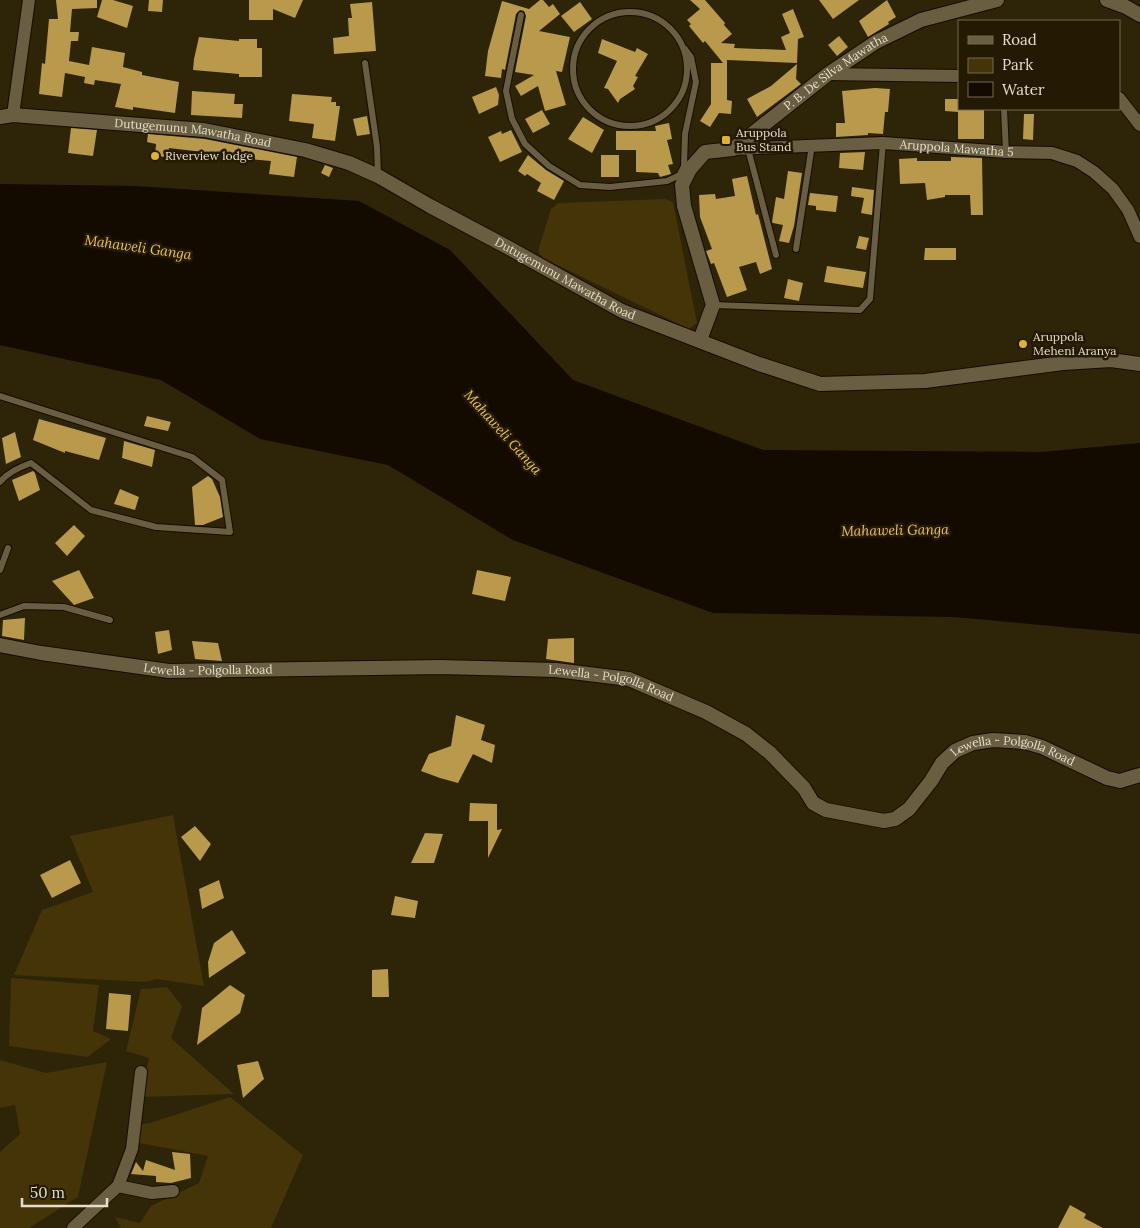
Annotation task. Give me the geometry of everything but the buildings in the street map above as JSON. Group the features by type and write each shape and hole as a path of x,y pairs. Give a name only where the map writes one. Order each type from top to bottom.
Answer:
{"street":[{"path":"7,116 29,0"},
{"name":"P. B. De Silva Mawatha","path":"733,149 828,74 876,42 921,20 997,0"},
{"path":"1107,0 1140,15"},
{"path":"828,74 958,76"},
{"path":"1120,99 1140,125"},
{"name":"Dutugemunu Mawatha Road","path":"7,116 204,130 305,150 349,163 378,176 622,311 759,364 820,384 925,381 1063,363 1111,360 1140,364"},
{"name":"Aruppola Mawatha 5","path":"733,149 883,143 1006,152 1052,153 1077,161 1094,172 1113,189 1128,210 1140,237"},
{"path":"700,340 713,304 684,206 681,180 705,152 733,149"},
{"name":"Lewella - Polgolla Road","path":"0,645 40,653 169,671 450,667 556,670 629,679 706,712 746,734 770,753 804,788 813,803 826,810 884,821 896,819 931,781 942,763 955,751 973,743 993,740 1025,742 1059,754 1107,778 1120,781 1140,775"},
{"path":"73,1228 118,1186 132,1149 141,1072"},
{"path":"118,1186 152,1193 173,1192"}],"lane":[{"path":"521,16 506,91 512,119 525,144 549,166 580,185 610,187 681,180 684,166 685,134 696,82 691,57 677,35 658,18 634,11 622,12 599,21 581,38 576,50 573,74 575,86 588,108 608,122 620,126 644,125 656,120 675,104 682,94 688,70 683,46"},
{"path":"365,63 377,147 378,176"},
{"path":"1004,110 1006,152"},
{"path":"713,304 860,310 870,299 883,143"},
{"path":"796,249 812,145"},
{"path":"748,149 776,255"},
{"path":"0,396 192,457 222,480 230,532 156,527 91,510 32,463 19,467 0,482"},
{"path":"0,570 8,548"},
{"path":"0,614 24,606 64,607 110,620"}],"green space":[{"path":"665,199 673,202 697,323 689,329 543,258 538,251 551,209 558,203"},
{"path":"173,815 204,986 157,979 145,982 14,975 42,910 93,892 70,836"},
{"path":"11,978 99,985 93,1031 111,1039 88,1057 9,1046"},
{"path":"167,987 182,1006 171,1038 234,1094 140,1097 149,1058 126,1051 141,989"},
{"path":"0,1060 46,1073 107,1062 78,1197 29,1228 0,1228 0,1152 20,1134 15,1105 0,1108"},
{"path":"230,1097 303,1155 271,1228 121,1228 115,1217 140,1223 151,1206 199,1183 208,1156 129,1141 129,1127 150,1123"}],"water":[{"name":"Mahaweli Ganga","path":"0,184 136,186 359,201 450,250 573,380 763,450 1041,452 1140,443 1140,634 954,617 713,613 513,540 388,465 260,439 161,380 0,345"}],"place":[{"name":"Aruppola Bus Stand","path":"726,140"},
{"name":"Riverview lodge","path":"155,156"},
{"name":"Aruppola Meheni Aranya","path":"1023,344"}]}
